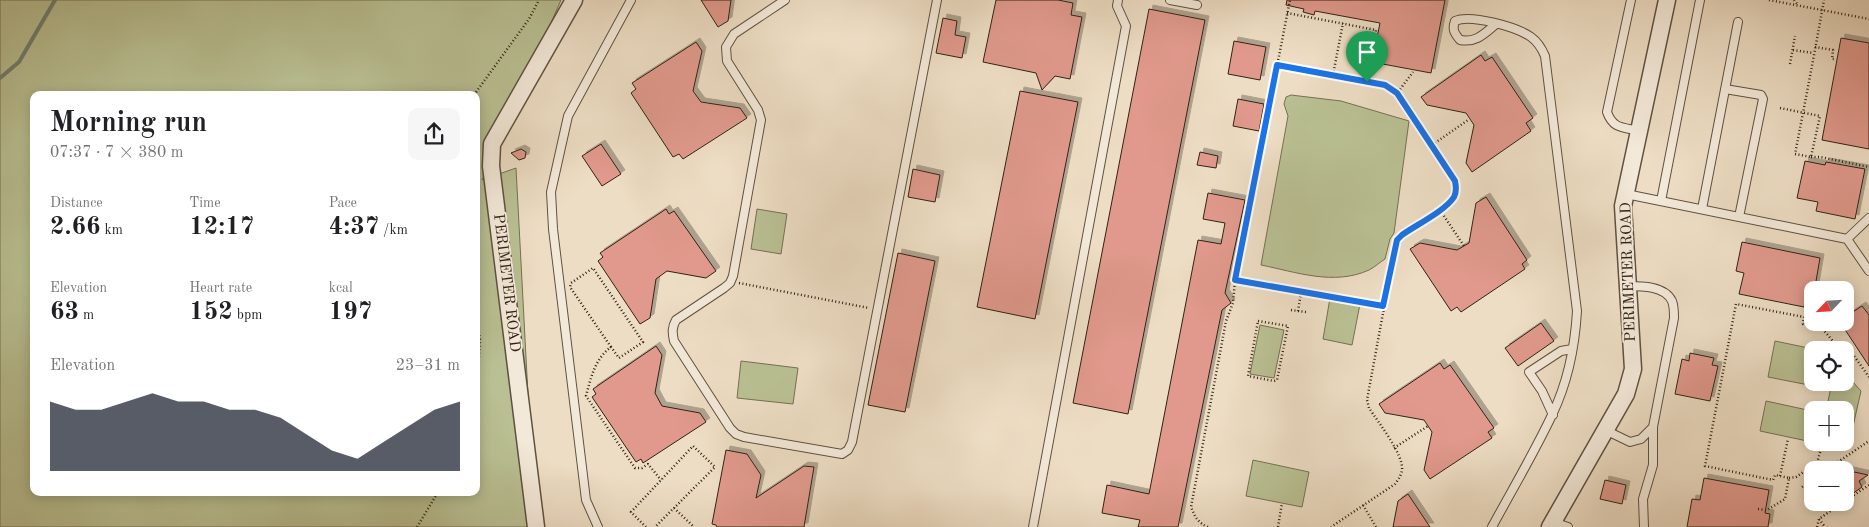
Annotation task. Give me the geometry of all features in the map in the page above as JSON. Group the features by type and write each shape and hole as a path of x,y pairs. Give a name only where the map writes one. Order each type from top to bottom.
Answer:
{"street":[{"name":"PERIMETER ROAD","path":"536,527 491,166 492,144 574,0"},
{"name":"PERIMETER ROAD","path":"1551,524 1626,394 1633,369 1623,206 1663,1"}],"lane":[{"path":"598,527 586,500 552,229 551,192 568,116 631,0"},
{"path":"785,0 734,34 726,47 728,61 758,110 761,120 733,276 724,288 676,320 672,327 672,334 674,341 730,428 736,434 834,454 842,454 848,450 852,442 937,0"},
{"path":"1033,527 1126,26 1117,6 1118,0"},
{"path":"1170,0 1197,6"},
{"path":"1631,0 1606,112 1610,121 1616,126 1639,131"},
{"path":"1661,201 1700,0"},
{"path":"1492,527 1553,414 1564,384 1572,349 1577,311 1548,67 1540,46 1526,34 1496,24 1471,18 1455,21 1453,27 1454,33 1460,40 1468,41 1476,39 1496,24"},
{"path":"1702,210 1738,22"},
{"path":"1725,89 1761,95 1763,99 1738,217"},
{"path":"1626,194 1847,239 1869,271"},
{"path":"1847,239 1869,218"},
{"path":"1627,286 1645,287 1664,292 1672,302 1674,318 1653,427 1653,465 1644,499 1644,527"},
{"path":"1553,414 1542,391 1529,372 1561,351 1572,349"},
{"path":"1605,430 1630,442 1642,439 1653,427"},
{"path":"1551,524 1568,527"}],"path":[{"path":"477,91 529,19 539,0"},
{"path":"1208,527 1195,517 1191,507 1226,321 1233,303 1235,280 1290,0"},
{"path":"1769,0 1869,19"},
{"path":"1794,0 1798,5"},
{"path":"1824,0 1795,154 1869,167"},
{"path":"1287,13 1376,30 1367,82"},
{"path":"1333,75 1343,23"},
{"path":"1790,64 1795,36"},
{"path":"1815,47 1833,50 1832,59 1835,59"},
{"path":"1793,50 1814,53"},
{"path":"1277,65 1385,85 1397,93 1451,174 1456,188 1454,196 1440,210 1397,240 1383,306 1367,400 1369,408 1394,448 1401,462 1402,470 1394,484 1331,527"},
{"path":"1397,93 1413,72"},
{"path":"1780,108 1820,116 1811,157"},
{"path":"1432,145 1468,120"},
{"path":"1440,210 1464,246"},
{"path":"593,268 642,342 618,358 612,347 570,287 571,283 593,268"},
{"path":"1235,280 1383,306"},
{"path":"731,281 878,310"},
{"path":"1298,311 1301,293"},
{"path":"1804,472 1796,477 1789,478 1774,474 1773,480 1705,466 1736,304 1804,317 1803,324 1821,327 1838,348 1847,346 1869,377"},
{"path":"1291,310 1306,312"},
{"path":"1258,321 1288,326 1277,380 1274,381 1248,376 1258,321"},
{"path":"612,347 599,358 591,376 586,396 635,468 642,468 648,464 661,480"},
{"path":"1394,448 1428,426"},
{"path":"1780,476 1788,439"},
{"path":"1839,461 1869,441"},
{"path":"646,527 631,512 693,446 714,467 655,527"},
{"path":"1758,509 1767,510 1784,499 1789,478"},
{"path":"1854,495 1869,485"},
{"path":"417,527 436,496"},
{"path":"1278,527 1282,503"},
{"path":"1363,505 1376,527"},
{"path":"674,508 694,527"},
{"path":"1816,527 1819,519 1831,511"},
{"path":"1819,519 1824,527"}],"green space":[{"path":"0,0 561,0 482,180 516,168 535,527 0,527"},
{"path":"1291,95 1341,101 1409,121 1394,233 1390,239 1385,259 1369,270 1356,275 1329,277 1301,274 1261,265 1288,116 1284,104 1286,97"},
{"path":"757,209 787,214 781,254 751,249"},
{"path":"1330,298 1360,304 1352,345 1323,339"},
{"path":"1260,325 1284,330 1274,378 1250,374"},
{"path":"1775,341 1804,347 1804,384 1768,377"},
{"path":"741,361 798,368 793,404 737,398"},
{"path":"1854,383 1861,391 1854,422 1854,401 1828,401 1830,391 1854,391"},
{"path":"1766,401 1804,409 1804,440 1760,431"},
{"path":"1253,460 1309,472 1302,507 1246,496"}],"building":[{"path":"701,0 731,0 728,21 718,27"},
{"path":"996,0 1058,0 1073,3 1071,15 1082,17 1070,79 1055,76 1042,90 1036,73 983,62"},
{"path":"1287,0 1445,0 1431,73 1372,62 1380,23 1315,11 1314,15 1303,12 1304,9 1286,5"},
{"path":"1149,9 1205,20 1128,414 1073,403"},
{"path":"943,18 957,21 955,35 966,37 962,58 936,53"},
{"path":"1841,38 1869,43 1869,149 1822,140"},
{"path":"1234,41 1266,47 1260,80 1228,74"},
{"path":"696,42 702,51 693,91 701,102 740,108 747,118 683,159 679,154 673,157 631,93 636,89 632,83"},
{"path":"1481,55 1485,61 1492,57 1533,118 1526,123 1531,131 1472,172 1466,163 1474,125 1466,113 1427,105 1421,97"},
{"path":"1020,91 1078,102 1035,319 977,307"},
{"path":"1238,99 1264,104 1259,131 1233,126"},
{"path":"601,144 621,174 602,186 582,156"},
{"path":"521,149 526,152 525,158 519,160 511,153"},
{"path":"1200,152 1218,156 1216,168 1197,165"},
{"path":"1805,161 1825,165 1826,162 1865,169 1855,219 1816,211 1818,202 1797,198"},
{"path":"913,169 940,175 935,202 908,197"},
{"path":"1208,193 1245,200 1225,293 1231,303 1222,310 1178,527 1138,527 1140,520 1102,513 1107,485 1149,494 1198,240 1221,244 1225,223 1203,219"},
{"path":"1486,197 1527,260 1522,264 1525,269 1461,312 1457,307 1451,311 1410,249 1420,243 1457,250 1469,243 1476,203"},
{"path":"666,209 669,214 674,211 716,271 706,278 667,271 656,279 650,318 640,324 598,261 603,257 600,253"},
{"path":"1742,242 1820,258 1816,281 1804,281 1804,307 1739,294 1744,273 1736,271"},
{"path":"898,253 935,261 905,412 868,405"},
{"path":"1862,306 1869,315 1869,366 1846,331 1854,331 1854,311"},
{"path":"1541,323 1554,341 1518,366 1505,348"},
{"path":"656,346 662,355 655,393 662,406 700,413 706,422 643,463 641,459 636,462 592,397 596,394 593,389"},
{"path":"1690,353 1714,358 1712,365 1718,366 1710,401 1675,394 1682,359 1689,361"},
{"path":"1440,363 1444,369 1450,365 1494,428 1488,432 1492,438 1430,479 1424,470 1432,432 1424,420 1385,413 1379,404"},
{"path":"726,450 747,454 761,475 756,498 804,466 814,467 804,527 717,527 712,524"},
{"path":"1854,472 1868,475 1859,481 1862,487 1854,493"},
{"path":"1704,478 1769,490 1765,513 1770,514 1768,527 1687,527 1692,499 1700,500"},
{"path":"1605,480 1626,485 1622,504 1600,499"},
{"path":"1408,494 1430,527 1393,527 1398,501"}],"waterway":[{"path":"0,78 19,62 55,0"}],"route":[{"path":"1277,65 1367,82 1385,85 1397,93 1451,174 1456,188 1454,196 1447,204 1397,240 1383,306 1235,280 1277,65"}]}
